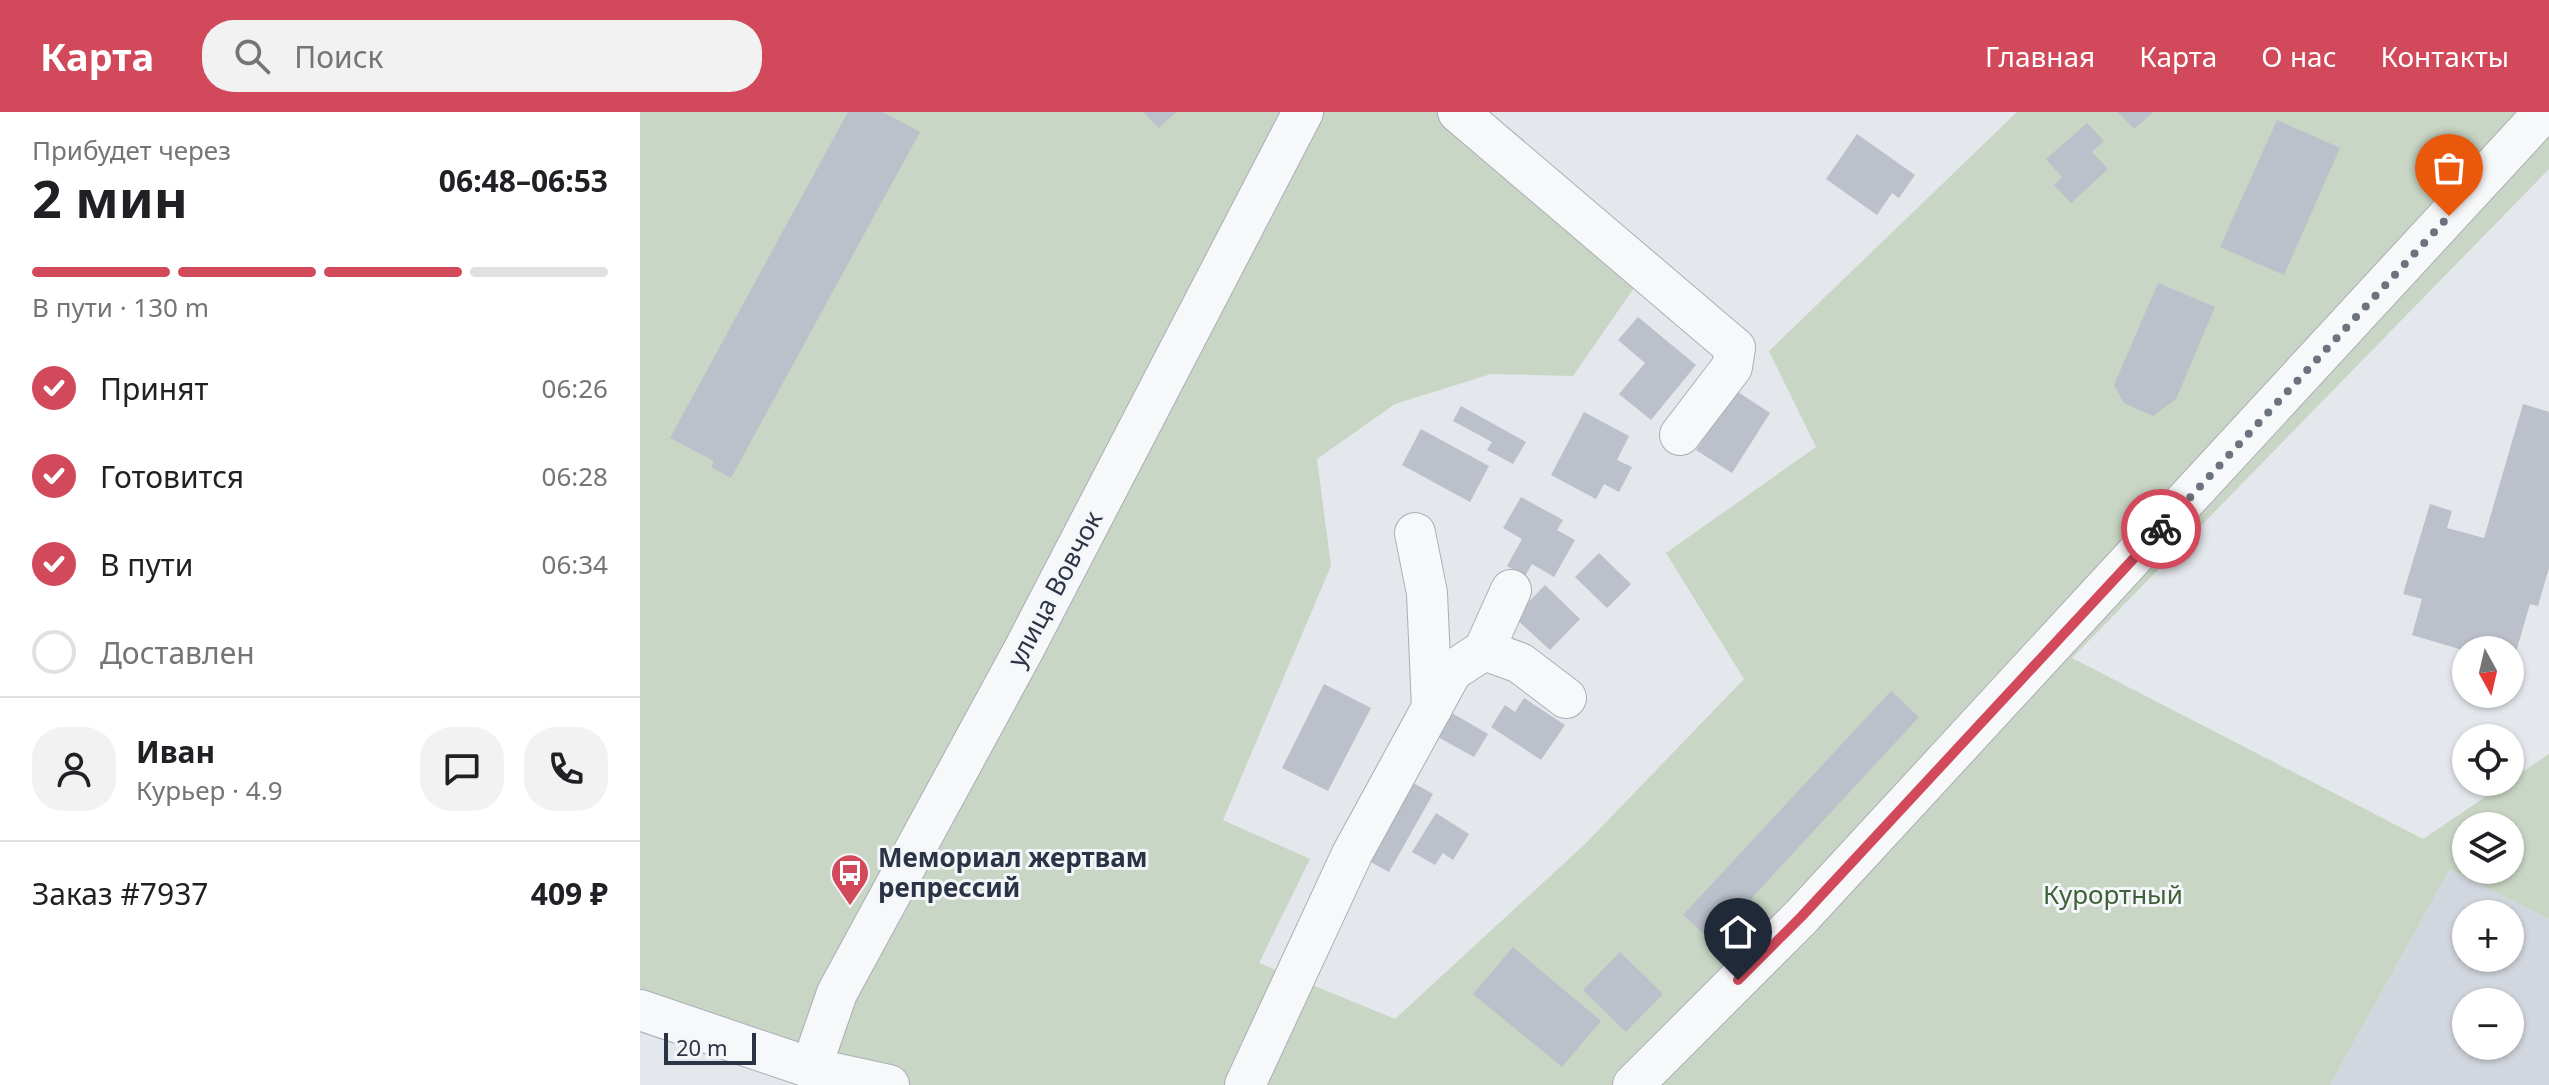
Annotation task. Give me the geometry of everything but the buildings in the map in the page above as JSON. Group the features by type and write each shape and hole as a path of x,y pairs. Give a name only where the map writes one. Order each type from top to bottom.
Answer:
{"street":[{"name":"улица Вовчок","path":"811,1068 837,993 1024,649 1303,112"},
{"path":"1458,112 1735,348 1732,367 1680,435"},
{"path":"1633,1085 1802,916 2544,112"},
{"path":"1415,533 1427,593 1432,709"},
{"path":"1245,1085 1352,854 1452,671 1484,650 1511,590"},
{"path":"1484,650 1520,663 1566,698"},
{"path":"640,1010 811,1068 889,1085"}],"shaded area":[{"path":"2450,869 2452,884 2480,884 2511,900 2452,900 2452,972 2524,972 2524,906 2549,919 2549,1085 2330,1085"}],"green space":[{"name":"Курортный","path":"640,112 1486,112 1654,259 1573,376 1491,374 1395,404 1317,459 1331,566 1223,820 1310,859 1259,963 1395,1019 1585,844 1744,679 1666,553 1816,447 1769,351 2017,112 2549,112 2549,169 2072,658 2423,839 2452,819 2452,870 2330,1085 889,1085 640,1010"},
{"path":"2549,754 2549,919 2524,906 2524,900 2511,900 2480,884 2524,884 2524,812 2463,812 2487,796 2524,796 2524,771"}],"way so far":[{"path":"2161,529 2449,216"}],"place":[{"name":"Мемориал жертвам репрессий","path":"850,907"}],"route":[{"path":"1738,980 1802,916 2161,529"}]}
